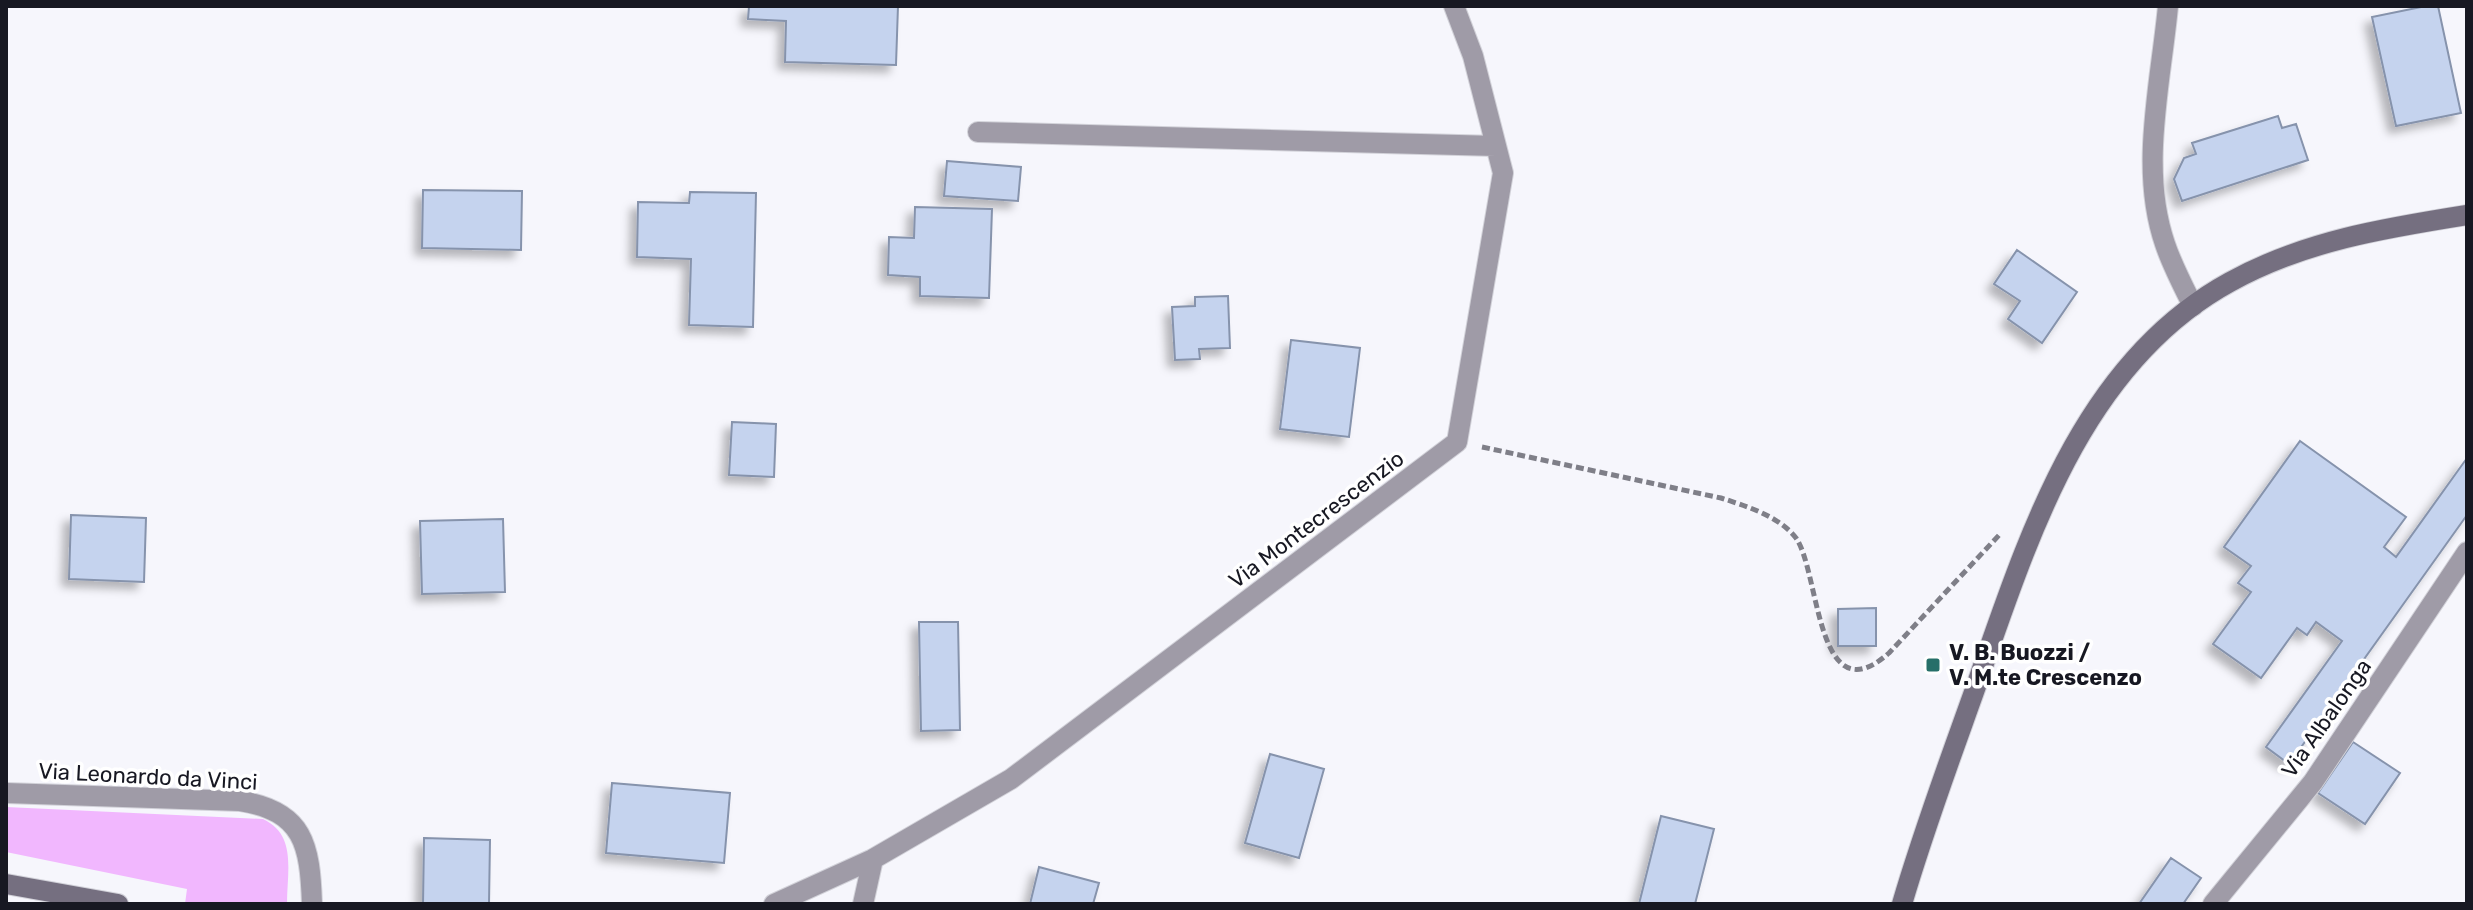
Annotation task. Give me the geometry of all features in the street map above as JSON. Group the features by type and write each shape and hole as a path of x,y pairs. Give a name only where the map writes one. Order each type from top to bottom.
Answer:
{"main road":[{"path":"1902,904 2019,563 2072,451 2118,378 2193,306 2249,272 2310,246 2395,226 2467,215"},
{"path":"6,884 118,904"}],"street":[{"path":"1454,6 1473,56 1503,173 1457,442"},
{"path":"2168,6 2154,159 2156,203 2165,246 2193,306"},
{"path":"978,132 1496,146"},
{"name":"Via Montecrescenzio","path":"873,859 976,802 1037,761 1457,442"},
{"name":"Via Albalonga","path":"2213,904 2313,782 2467,552"},
{"name":"Via Leonardo da Vinci","path":"6,793 240,801 272,808 293,823 300,834 308,856 312,904"},
{"path":"774,904 873,859"},
{"path":"863,904 873,859"}],"path":[{"path":"1457,442 1721,498 1763,514 1795,537 1807,559 1815,604 1830,652 1843,665 1858,671 1874,666 1889,653 1988,542 2046,505"}],"shaded area":[{"path":"6,807 263,819 274,826 286,844 287,904 185,904 187,889 6,852"}],"building":[{"path":"749,6 898,6 896,65 785,62 786,21 748,19"},
{"path":"2438,6 2461,113 2396,126 2372,17"},
{"path":"2278,116 2282,128 2296,124 2308,160 2182,201 2174,179 2184,158 2196,154 2192,143"},
{"path":"947,161 1021,167 1018,201 944,196"},
{"path":"423,190 522,191 521,250 422,248"},
{"path":"690,192 756,193 753,327 689,325 691,259 637,257 638,202 689,203"},
{"path":"915,207 992,209 989,298 920,296 920,277 888,275 889,237 914,238"},
{"path":"2017,250 2077,292 2042,343 2008,319 2020,301 1994,284"},
{"path":"1228,296 1230,348 1199,349 1200,359 1175,360 1172,307 1195,306 1195,297"},
{"path":"1291,340 1360,348 1349,437 1280,429"},
{"path":"732,422 776,424 774,477 729,475"},
{"path":"2300,441 2406,517 2384,547 2396,557 2467,458 2467,515 2289,764 2266,747 2342,641 2316,622 2307,635 2297,628 2261,678 2213,644 2251,592 2238,583 2251,566 2224,547"},
{"path":"71,515 146,518 144,582 69,579"},
{"path":"503,519 505,592 422,594 420,521"},
{"path":"1876,608 1876,646 1838,646 1838,609"},
{"path":"919,622 958,622 960,730 921,731"},
{"path":"2353,742 2400,773 2365,824 2318,793"},
{"path":"1270,754 1324,769 1299,858 1245,843"},
{"path":"612,783 730,793 724,863 606,853"},
{"path":"1661,816 1714,829 1695,904 1639,904"},
{"path":"424,838 490,840 489,904 423,904"},
{"path":"2171,858 2201,878 2183,904 2139,904"},
{"path":"1039,867 1099,883 1093,904 1030,904"}],"place":[{"name":"V. B. Buozzi / V. M.te Crescenzo","path":"1933,665"}]}
